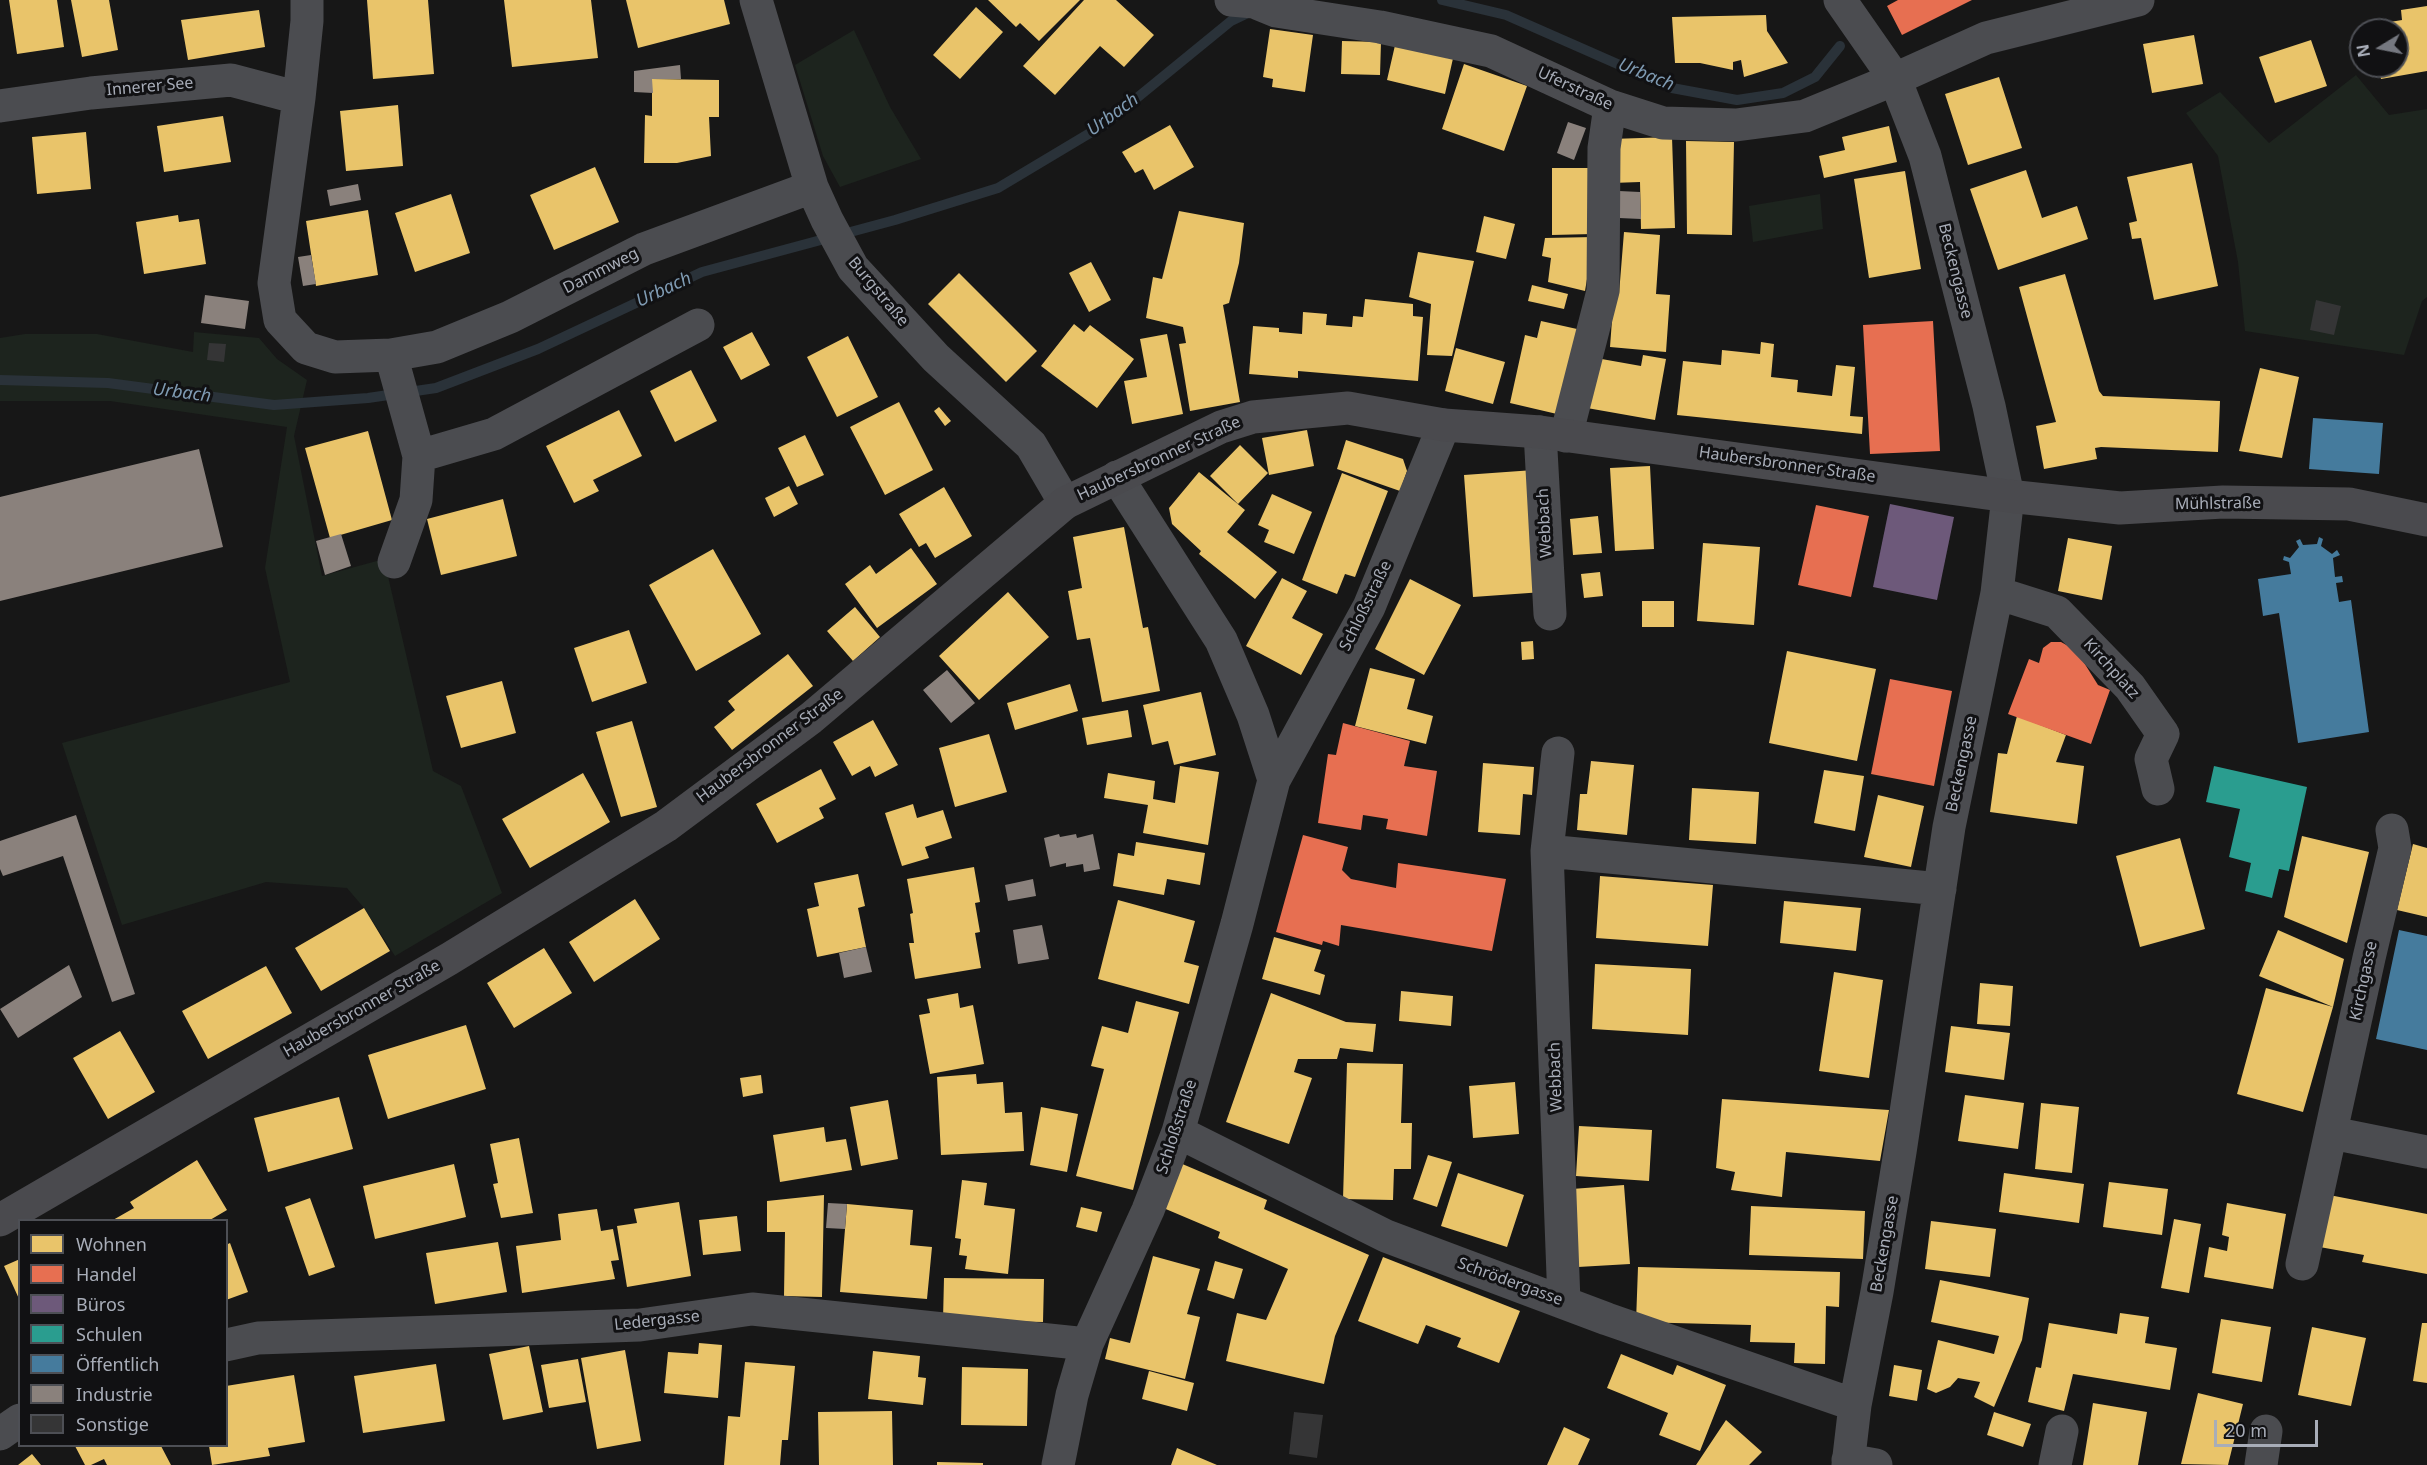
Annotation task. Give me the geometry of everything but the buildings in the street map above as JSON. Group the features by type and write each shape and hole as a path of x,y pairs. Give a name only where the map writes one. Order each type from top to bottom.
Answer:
{"street":[{"name":"Dammweg","path":"307,0 299,98 274,283 280,320 306,348 335,357 394,366 510,317 644,249 812,187"},
{"name":"Burgstraße","path":"756,0 812,187 853,268 936,358 1031,445 1065,503"},
{"name":"Uferstraße","path":"1254,3 1491,51 1610,106 1663,123 1736,125 1805,116 1986,38 2138,0"},
{"name":"Beckengasse","path":"1843,4 1895,79 1925,156 1986,395 2008,496 1997,593 1949,827 1885,1246 1855,1405 1857,1463"},
{"name":"Innerer See","path":"0,106 91,93 231,80 299,98"},
{"path":"1553,434 1603,291 1604,148 1610,106"},
{"path":"419,456 494,434 698,325"},
{"path":"394,366 419,456 416,500 394,562"},
{"name":"Haubersbronner Straße","path":"0,1220 459,953 666,826 811,718 1065,503 1221,427 1253,417 1348,408 1444,426 1553,434 2008,496"},
{"name":"Schloßstraße","path":"1058,1465 1072,1395 1087,1344 1149,1210 1178,1132 1237,924 1274,780 1369,607 1444,426"},
{"name":"Webbach","path":"1550,615 1553,434"},
{"path":"1117,477 1221,640 1253,715 1274,780"},
{"name":"Mühlstraße","path":"2008,496 2120,508 2223,502 2349,504 2427,520"},
{"name":"Kirchplatz","path":"1997,593 2057,612 2130,687 2163,734 2151,759 2158,789"},
{"name":"Webbach","path":"1558,753 1547,851 1564,1302"},
{"name":"Kirchgasse","path":"2302,1264 2368,958 2395,848 2392,830"},
{"path":"1547,851 1940,890"},
{"name":"Schrödergasse","path":"1178,1132 1386,1236 1855,1405"},
{"path":"2332,1132 2427,1152"},
{"name":"Ledergasse","path":"228,1345 258,1338 640,1325 752,1310 1087,1344"},
{"path":"0,1434 18,1421"},
{"path":"2055,1465 2062,1431"},
{"path":"2261,1465 2266,1431"}],"shaded area":[{"path":"854,30 890,107 921,159 840,187 823,156 795,65"},
{"path":"2352,78 2358,78 2389,115 2427,109 2427,297 2422,301 2404,355 2245,331 2238,262 2218,156 2186,113 2220,92 2269,143"},
{"path":"1820,194 1823,229 1753,242 1749,206"},
{"path":"194,332 259,338 277,359 307,380 294,436 322,576 384,559 433,771 461,786 502,893 395,956 364,908 347,888 266,882 122,925 62,743 290,682 265,568 287,427 110,401 0,401 0,338 25,334 97,334 193,352"}],"waterway":[{"name":"Urbach","path":"1442,0 1506,15 1672,88 1737,100 1783,93 1815,77 1840,46"},
{"name":"Urbach","path":"0,380 108,383 274,405 368,398 436,388 538,349 702,272 895,220 998,188 1105,124 1231,21 1252,11"}]}
